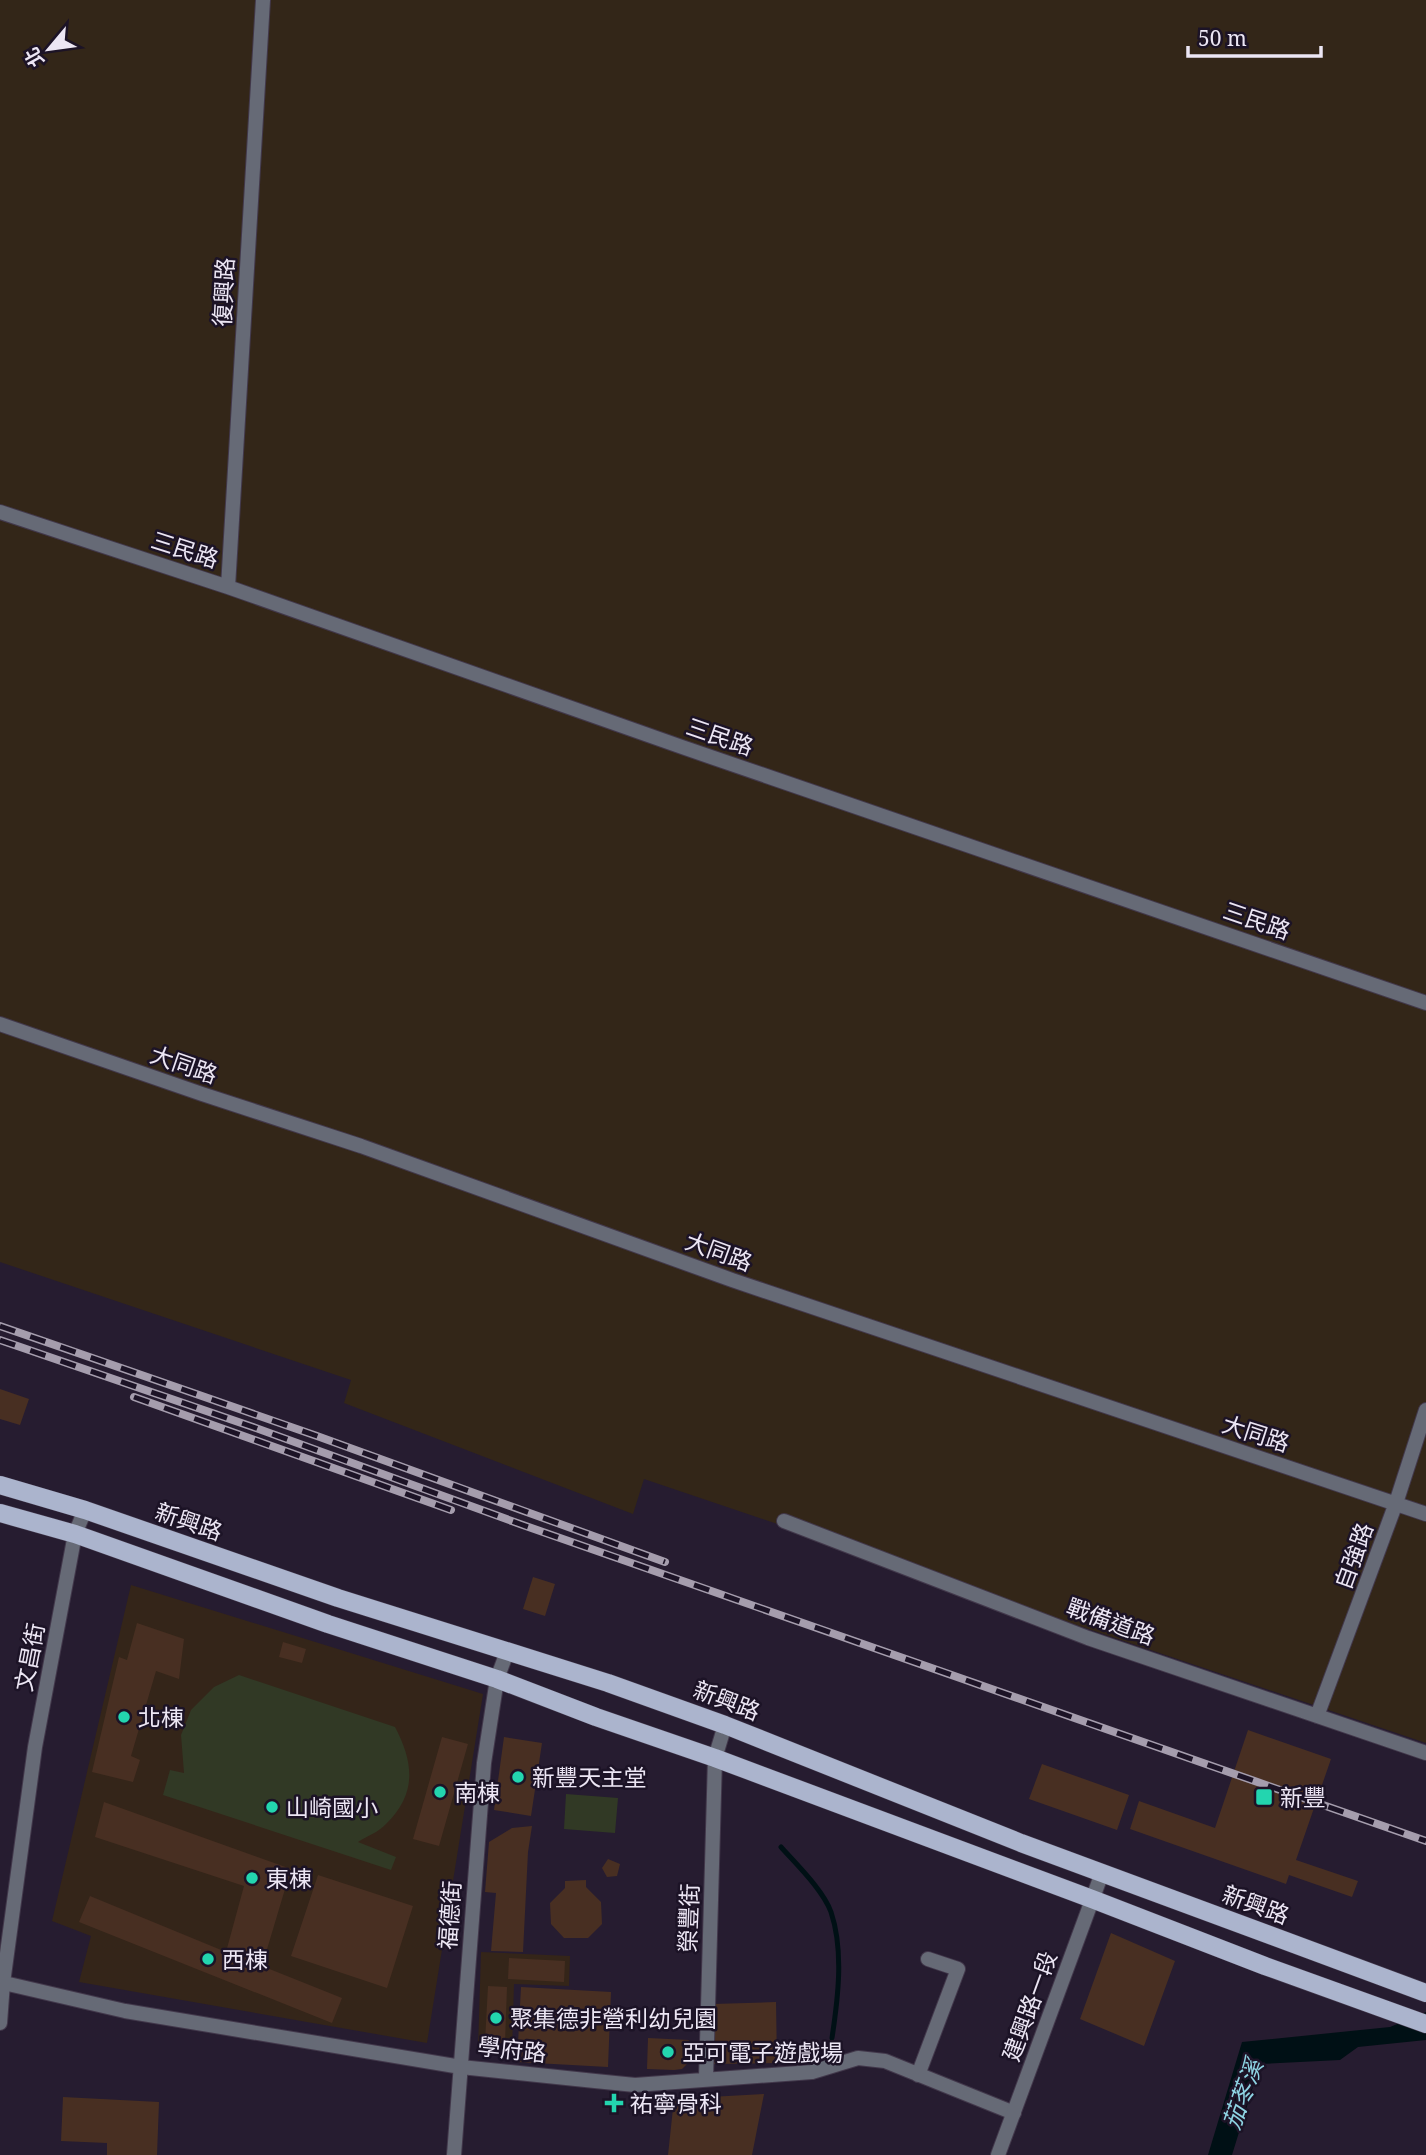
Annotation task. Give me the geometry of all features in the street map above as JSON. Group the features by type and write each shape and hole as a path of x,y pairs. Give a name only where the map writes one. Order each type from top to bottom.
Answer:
{"main road":[{"name":"新興路","path":"0,1486 85,1510 293,1583 608,1683 725,1725 1008,1838 1426,1993"},
{"path":"0,1513 75,1534 328,1624 497,1679 1426,2024"}],"street":[{"name":"復興路","path":"228,587 264,0"},
{"name":"三民路","path":"0,512 228,587 1426,1003"},
{"name":"大同路","path":"0,1024 191,1091 360,1146 745,1284 1426,1514"},
{"name":"自強路","path":"1317,1716 1396,1503 1426,1410"},
{"name":"文昌街","path":"0,2023 2,1982 34,1747 75,1534 85,1510"},
{"name":"戰備道路","path":"784,1521 1088,1638 1426,1753"},
{"name":"福德街","path":"454,2155 484,1763 497,1679 507,1652"},
{"name":"榮豐街","path":"706,2078 715,1758 725,1725"},
{"name":"建興路一段","path":"998,2155 1102,1873"},
{"path":"918,2075 958,1969 928,1959"},
{"name":"學府路","path":"2,1982 125,2011 461,2067 635,2085 812,2072 858,2058 886,2061 1014,2113"}],"shaded area":[{"path":"0,0 1426,0 1426,1743 644,1479 633,1514 344,1403 351,1380 0,1262"},
{"name":"山崎國小","path":"131,1585 483,1694 427,2043 79,1982 91,1936 52,1921"},
{"name":"聚集德非營利幼兒園","path":"481,1952 570,1956 569,1986 514,1984 512,2051 478,2050"}],"green space":[{"path":"239,1675 395,1727 409,1766 407,1790 396,1813 386,1824 358,1842 396,1857 391,1870 163,1795 170,1770 184,1773 181,1735 191,1710 214,1687"},
{"path":"566,1794 618,1798 615,1833 564,1829"}],"water":[{"name":"茄苳溪","path":"1426,2012 1426,2040 1358,2047 1340,2060 1260,2064 1232,2155 1208,2155 1242,2042 1390,2027"}],"building":[{"path":"0,1389 29,1399 20,1425 0,1419"},
{"path":"533,1577 555,1584 545,1616 523,1609"},
{"name":"北棟","path":"137,1623 184,1639 179,1679 156,1671 131,1756 140,1760 133,1782 92,1772 119,1657 127,1660"},
{"path":"283,1642 306,1649 302,1663 279,1657"},
{"path":"1248,1730 1331,1759 1296,1860 1358,1881 1352,1897 1289,1875 1286,1884 1130,1829 1139,1801 1215,1828"},
{"name":"南棟","path":"442,1737 468,1744 439,1846 413,1839"},
{"name":"新豐天主堂","path":"504,1737 542,1743 531,1816 494,1810"},
{"path":"1042,1764 1129,1795 1117,1830 1029,1799"},
{"path":"104,1802 291,1869 262,1966 342,1998 332,2023 79,1922 90,1896 226,1952 244,1886 95,1837"},
{"path":"532,1826 528,1852 523,1952 491,1951 496,1893 485,1892 489,1842 512,1828"},
{"path":"608,1859 620,1864 617,1876 607,1877 602,1868"},
{"path":"318,1875 413,1906 387,1988 291,1956"},
{"path":"586,1880 586,1887 601,1902 602,1924 588,1938 564,1938 551,1924 550,1903 565,1888 565,1881"},
{"path":"1111,1933 1175,1961 1144,2046 1080,2019"},
{"path":"509,1958 565,1961 564,1982 508,1979"},
{"path":"488,1986 507,1987 505,2043 485,2042"},
{"path":"521,1987 611,1992 608,2067 517,2062"},
{"path":"776,2002 777,2063 714,2064 713,2004"},
{"name":"亞可電子遊戲場","path":"648,2038 689,2040 688,2063 682,2069 647,2069"},
{"path":"764,2094 752,2155 668,2155 674,2099"},
{"path":"63,2097 159,2102 157,2155 107,2155 107,2143 61,2141"}],"waterway":[{"path":"781,1847 809,1878 831,1912 839,1958 832,2038"}],"railway":[{"path":"0,1326 317,1436 665,1562"},
{"path":"0,1340 1426,1841"},
{"path":"134,1397 451,1510"}],"place":[{"name":"北棟","path":"124,1717"},
{"name":"新豐天主堂","path":"518,1777"},
{"name":"南棟","path":"440,1792"},
{"name":"新豐","path":"1264,1797"},
{"name":"山崎國小","path":"272,1807"},
{"name":"東棟","path":"252,1878"},
{"name":"西棟","path":"208,1959"},
{"name":"聚集德非營利幼兒園","path":"496,2018"},
{"name":"亞可電子遊戲場","path":"668,2052"},
{"name":"祐寧骨科","path":"614,2103"}]}
